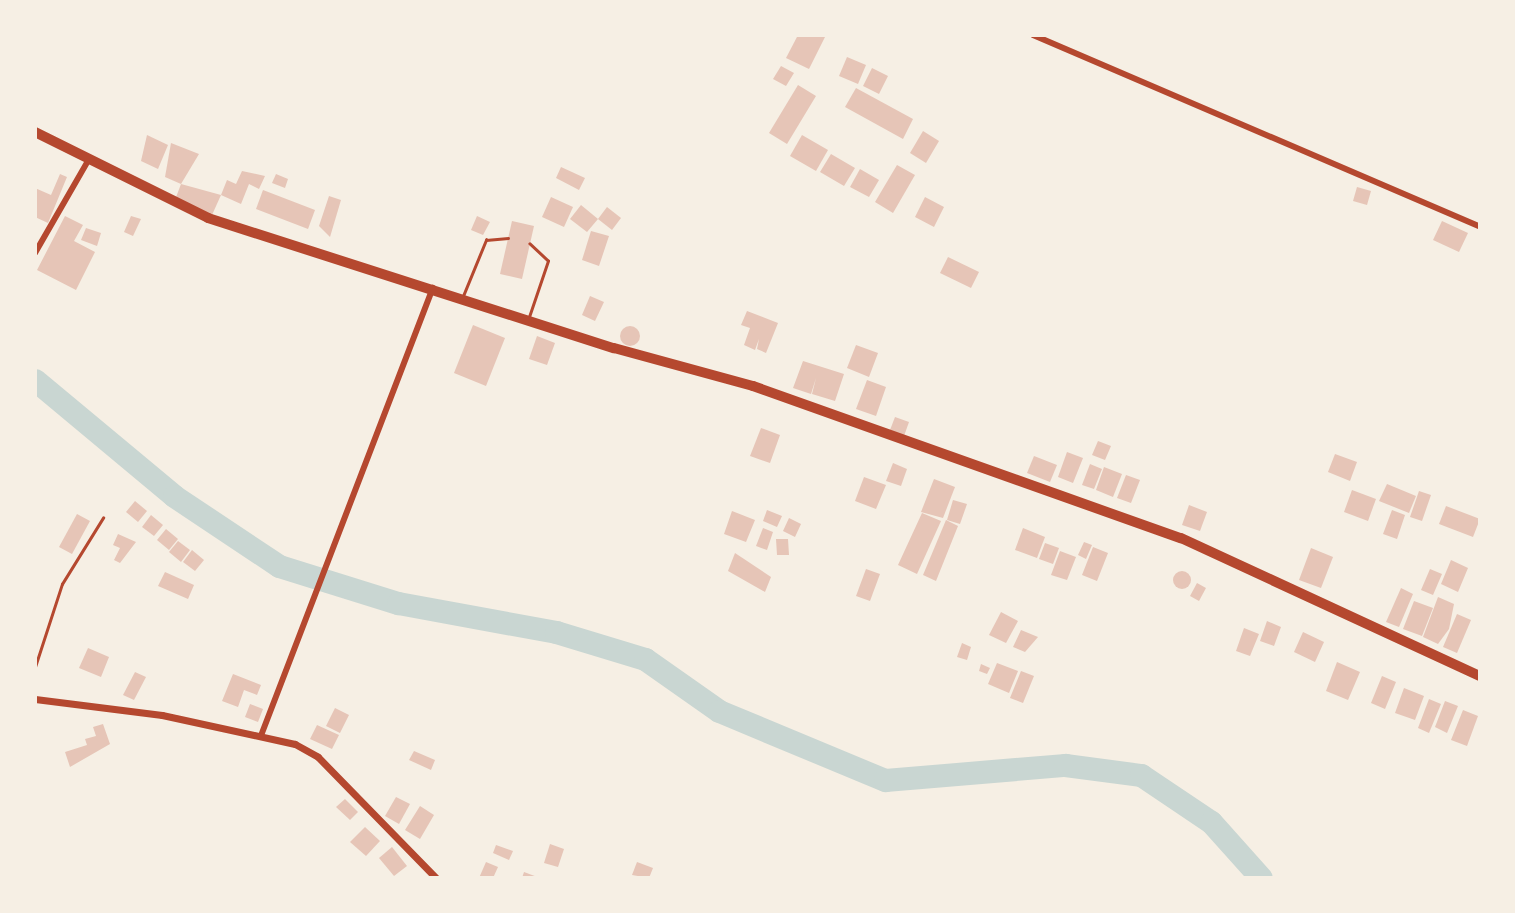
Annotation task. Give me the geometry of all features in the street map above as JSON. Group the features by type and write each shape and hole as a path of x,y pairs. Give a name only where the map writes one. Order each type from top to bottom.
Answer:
{"highway":[{"path":"35,132 208,218 529,317 614,348 753,386 1181,538 1480,676"}],"street":[{"path":"1033,35 1480,227"},
{"path":"35,253 89,159"},
{"path":"262,733 433,288"},
{"path":"35,699 262,733 318,757 436,878"}],"lane":[{"path":"463,296 486,240 508,238"},
{"path":"529,317 548,261 530,244"},
{"path":"35,667 62,584 103,518"}],"building":[{"path":"798,35 826,35 809,69 786,58"},
{"path":"847,57 866,65 858,84 839,76"},
{"path":"781,66 794,73 786,86 773,79"},
{"path":"872,68 888,76 879,94 863,86"},
{"path":"798,85 816,96 787,144 769,133"},
{"path":"856,88 913,119 903,139 845,107"},
{"path":"923,131 939,141 926,163 910,153"},
{"path":"147,135 168,145 158,169 141,161"},
{"path":"802,135 828,150 816,171 790,156"},
{"path":"171,143 199,154 181,184 165,177"},
{"path":"831,154 855,168 844,186 820,172"},
{"path":"897,165 915,175 893,213 875,202"},
{"path":"561,167 585,178 579,190 556,178"},
{"path":"860,169 879,180 869,197 850,187"},
{"path":"242,171 265,176 259,189 249,184 241,204 221,195 227,180 236,184"},
{"path":"60,174 67,177 48,223 35,217 35,188 51,195"},
{"path":"276,174 288,179 285,188 272,183"},
{"path":"181,184 221,195 212,215 175,200"},
{"path":"1357,187 1371,191 1367,205 1353,201"},
{"path":"263,190 315,210 308,229 256,209"},
{"path":"329,196 341,200 330,237 319,226"},
{"path":"551,197 573,207 564,227 542,217"},
{"path":"925,197 944,207 934,227 915,217"},
{"path":"581,205 598,219 587,232 570,219"},
{"path":"607,207 621,218 612,230 598,219"},
{"path":"65,216 83,225 74,241 95,252 76,290 37,270"},
{"path":"131,216 141,219 133,236 124,232"},
{"path":"477,216 490,222 483,235 471,230"},
{"path":"512,221 534,226 522,279 500,274"},
{"path":"1442,221 1468,233 1459,252 1433,240"},
{"path":"86,228 101,233 97,246 81,240"},
{"path":"591,231 609,236 599,266 582,260"},
{"path":"948,257 979,272 971,288 940,273"},
{"path":"590,296 604,302 595,321 582,315"},
{"path":"747,311 778,323 766,353 757,349 759,339 755,350 744,345 750,328 741,325"},
{"path":"473,325 505,338 486,386 454,373"},
{"path":"630,326 637,329 640,336 637,343 630,346 623,343 620,336 623,329"},
{"path":"537,336 555,343 547,365 529,359"},
{"path":"856,345 878,353 869,377 847,368"},
{"path":"803,361 844,374 835,401 812,394 816,378 811,394 793,388"},
{"path":"867,380 886,387 876,416 856,409"},
{"path":"895,417 909,422 904,436 890,430"},
{"path":"761,428 780,435 770,463 750,456"},
{"path":"1098,441 1111,446 1105,460 1092,455"},
{"path":"1067,452 1083,458 1073,483 1058,477"},
{"path":"1335,454 1357,462 1350,481 1328,472"},
{"path":"1034,456 1057,465 1050,482 1027,473"},
{"path":"893,463 907,469 901,486 886,481"},
{"path":"1090,464 1102,469 1094,489 1082,485"},
{"path":"1104,467 1122,474 1113,497 1096,490"},
{"path":"1126,475 1140,480 1131,503 1117,498"},
{"path":"864,477 886,485 876,509 855,501"},
{"path":"934,479 955,487 943,518 921,512"},
{"path":"1387,484 1416,496 1409,513 1379,501"},
{"path":"1352,490 1376,499 1368,521 1344,512"},
{"path":"1419,491 1431,495 1422,521 1410,517"},
{"path":"953,500 967,504 960,524 947,520"},
{"path":"135,501 147,511 138,522 126,512"},
{"path":"1189,505 1207,512 1200,531 1182,525"},
{"path":"1446,506 1480,519 1473,537 1439,524"},
{"path":"767,510 782,516 777,527 763,521"},
{"path":"1392,510 1405,515 1397,539 1383,534"},
{"path":"732,511 755,520 746,542 724,534"},
{"path":"922,513 941,521 917,574 898,565"},
{"path":"77,514 90,521 72,554 59,547"},
{"path":"151,515 163,525 154,536 142,527"},
{"path":"789,518 801,524 795,537 783,531"},
{"path":"946,520 958,526 936,581 923,575"},
{"path":"763,528 773,532 767,550 756,546"},
{"path":"1023,528 1045,537 1037,558 1015,550"},
{"path":"166,529 178,539 169,550 157,540"},
{"path":"118,534 136,542 120,563 114,560 120,548 113,545"},
{"path":"776,539 788,539 789,555 777,555"},
{"path":"178,541 190,550 181,562 169,552"},
{"path":"1084,542 1092,545 1086,559 1078,555"},
{"path":"1045,543 1059,548 1053,564 1039,559"},
{"path":"1093,547 1108,553 1097,581 1082,575"},
{"path":"1311,548 1333,557 1321,588 1299,580"},
{"path":"192,550 204,560 195,571 183,562"},
{"path":"1060,551 1076,557 1067,580 1051,575"},
{"path":"735,553 771,577 765,592 728,571"},
{"path":"1451,560 1468,568 1458,592 1441,584"},
{"path":"866,569 880,574 870,601 856,596"},
{"path":"1430,569 1442,574 1433,595 1421,590"},
{"path":"1178,571 1186,571 1191,580 1189,587 1178,589 1173,584 1173,576"},
{"path":"165,572 194,585 188,599 158,586"},
{"path":"1197,583 1206,588 1199,601 1190,596"},
{"path":"1401,588 1413,594 1399,627 1386,622"},
{"path":"1438,597 1454,604 1449,629 1438,644 1423,637"},
{"path":"1414,601 1433,608 1422,636 1403,629"},
{"path":"1001,612 1018,621 1006,643 989,635"},
{"path":"1457,614 1471,620 1457,653 1443,647"},
{"path":"1267,621 1281,627 1274,646 1260,641"},
{"path":"1244,628 1259,634 1250,656 1236,651"},
{"path":"1021,630 1038,637 1025,652 1013,647"},
{"path":"1303,632 1324,642 1315,662 1294,652"},
{"path":"962,643 971,647 967,660 957,657"},
{"path":"88,648 109,657 101,677 79,668"},
{"path":"1337,662 1360,672 1348,700 1326,691"},
{"path":"997,663 1018,671 1009,693 988,684"},
{"path":"981,664 990,668 987,674 979,671"},
{"path":"1021,671 1034,676 1023,703 1010,698"},
{"path":"135,672 146,677 134,700 123,695"},
{"path":"233,674 261,685 257,695 244,690 238,707 222,701"},
{"path":"1382,676 1396,682 1385,709 1371,703"},
{"path":"1404,688 1424,696 1415,720 1395,713"},
{"path":"1429,699 1441,704 1429,733 1418,728"},
{"path":"1445,701 1458,706 1447,733 1435,727"},
{"path":"250,704 263,709 258,722 245,717"},
{"path":"335,708 349,715 340,733 326,726"},
{"path":"1463,710 1478,716 1467,746 1451,740"},
{"path":"103,724 110,744 70,767 65,752 87,745 85,739 96,736 93,727"},
{"path":"317,725 339,735 332,749 310,739"},
{"path":"414,751 435,760 431,770 409,760"},
{"path":"396,797 410,804 399,824 385,816"},
{"path":"345,799 358,812 350,820 336,807"},
{"path":"420,806 434,815 420,839 405,830"},
{"path":"365,827 380,841 366,856 350,842"},
{"path":"550,844 564,849 558,867 544,863"},
{"path":"496,845 513,851 509,860 493,853"},
{"path":"392,847 407,866 394,876 379,858"},
{"path":"486,862 498,867 493,878 479,878"},
{"path":"637,862 653,868 649,878 632,875"},
{"path":"524,872 540,878 522,878"}],"waterway":[{"path":"35,380 174,496 279,566 398,603 556,632 645,659 719,711 885,780 1065,765 1141,775 1211,822 1261,878"}]}
